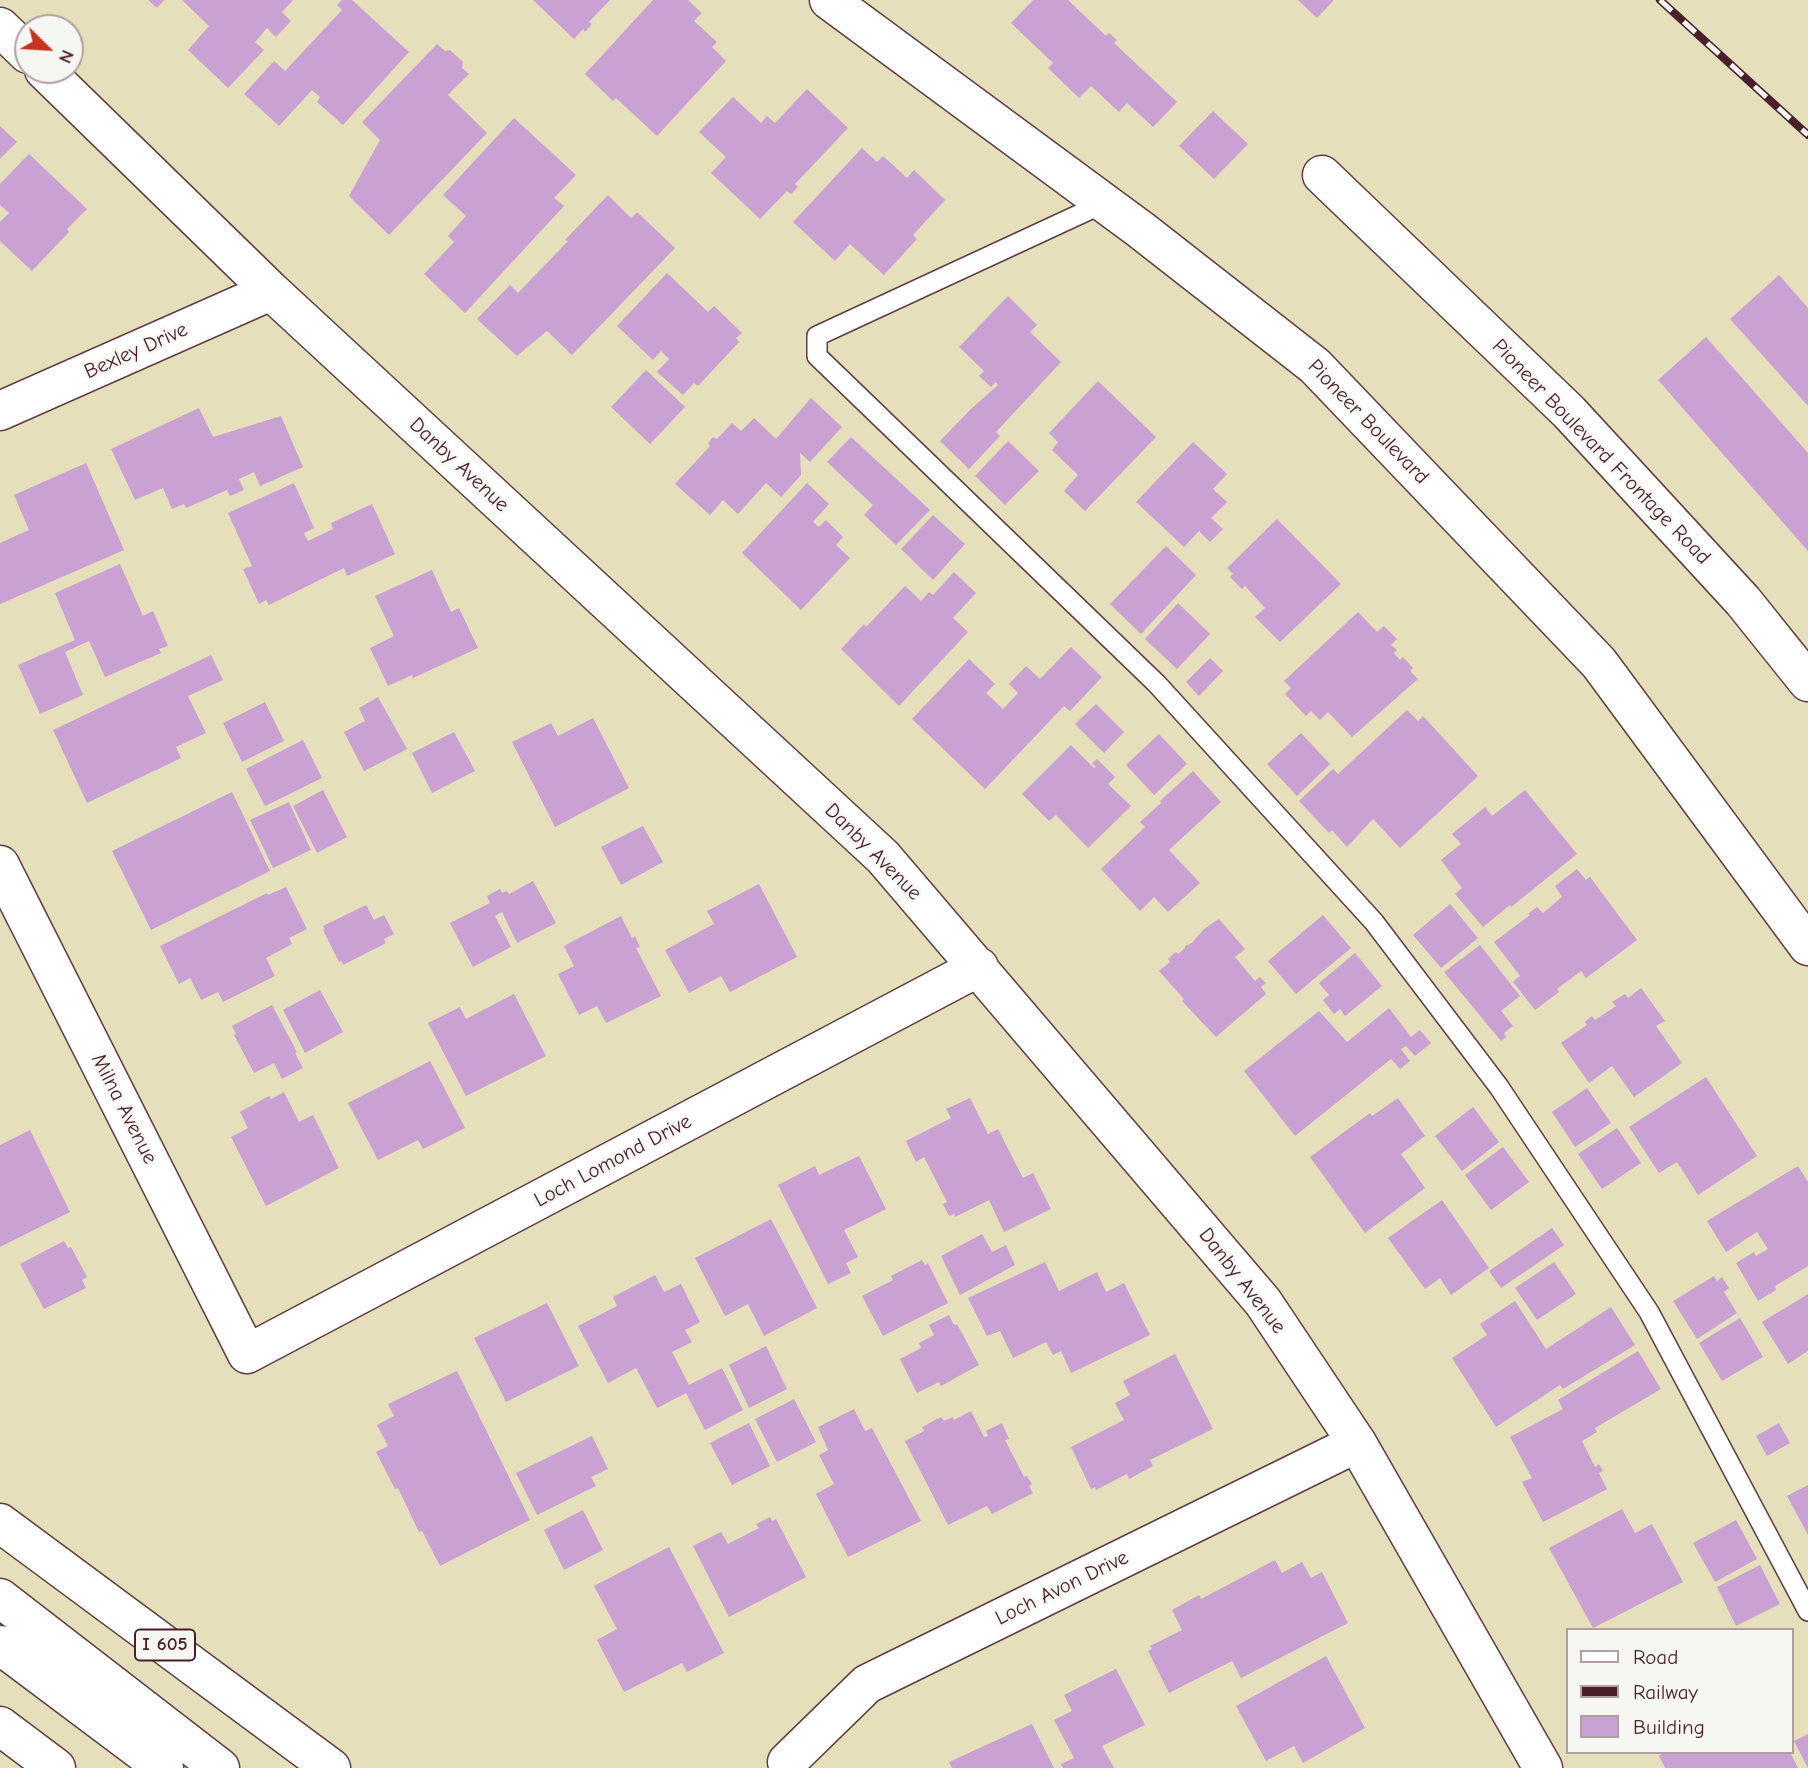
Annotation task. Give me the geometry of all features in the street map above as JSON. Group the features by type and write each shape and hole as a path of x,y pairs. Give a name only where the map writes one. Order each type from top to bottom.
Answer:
{"main road":[{"name":"Pioneer Boulevard","path":"829,0 1104,203 1315,366 1599,663 1808,946"},
{"path":"0,27 14,40"},
{"name":"Danby Avenue","path":"58,84 271,291 883,858 1263,1302 1357,1443 1543,1768"},
{"name":"Pioneer Boulevard Frontage Road","path":"1322,175 1569,412 1743,601 1808,682"},
{"name":"Bexley Drive","path":"0,411 271,291"},
{"name":"Milna Avenue","path":"0,865 247,1354"},
{"name":"Loch Lomond Drive","path":"247,1354 979,967"},
{"name":"Loch Avon Drive","path":"787,1762 867,1684 1357,1443"},
{"name":"I 605","path":"0,1523 331,1768"},
{"path":"0,1598 219,1768"},
{"path":"0,1645 163,1768"},
{"path":"0,1726 56,1768"}],"lane":[{"path":"1104,203 817,336 817,356 1157,684 1374,922 1499,1087 1649,1312 1808,1611"}],"building":[{"path":"148,0 164,0 157,8"},
{"path":"182,0 293,0 282,12 291,21 276,37 267,28 255,42 264,50 228,88 188,50 209,26"},
{"path":"342,0 352,0 409,52 343,125 317,102 320,97 312,90 279,126 244,94 274,61 285,71 342,10 337,5"},
{"path":"533,0 610,0 589,22 592,24 585,32 583,29 574,39"},
{"path":"653,0 688,0 702,13 694,21 717,42 712,47 726,61 657,136 616,98 613,101 585,74"},
{"path":"1033,0 1068,0 1106,36 1109,33 1117,40 1114,43 1177,102 1153,127 1127,103 1119,112 1091,86 1079,98 1048,68 1053,63 1011,23"},
{"path":"1298,0 1334,0 1317,18"},
{"path":"437,44 445,51 450,50 463,62 462,68 469,74 448,95 487,133 389,235 349,196 380,140 362,122"},
{"path":"807,89 848,128 795,184 798,187 791,194 787,191 760,219 711,173 726,157 699,132 733,97 761,123 767,116 775,123"},
{"path":"1213,111 1248,144 1214,179 1179,146"},
{"path":"514,118 576,175 554,198 564,206 465,313 424,274 454,242 448,236 466,216 443,195"},
{"path":"0,126 17,142 0,159"},
{"path":"862,148 877,162 883,156 907,178 914,170 945,200 913,235 917,239 884,275 850,244 835,261 793,222"},
{"path":"29,154 87,209 32,271 0,241 0,222 9,213 0,205 0,184"},
{"path":"608,195 631,218 637,212 675,248 572,355 547,331 517,356 477,319 510,285 518,293"},
{"path":"667,273 708,312 714,306 742,333 736,338 739,342 698,386 694,383 683,395 657,372 669,359 661,351 653,360 617,326"},
{"path":"1779,275 1808,308 1808,406 1730,319"},
{"path":"1008,296 1037,325 1030,332 1061,362 996,432 1000,436 969,469 940,441 998,385 996,382 991,387 979,376 984,371 959,347"},
{"path":"1706,337 1808,453 1808,551 1658,380"},
{"path":"646,370 685,407 650,444 611,407"},
{"path":"1098,381 1156,437 1085,511 1064,491 1078,475 1052,450 1058,442 1049,433"},
{"path":"811,398 842,427 810,462 800,453 801,475 781,497 766,483 738,514 723,500 710,515 675,484 710,446 708,443 713,437 717,439 732,423 741,431 754,418 776,439"},
{"path":"199,408 213,437 281,416 303,467 260,486 254,472 239,479 244,490 230,496 227,490 186,508 184,504 172,509 163,488 135,500 111,449"},
{"path":"851,437 930,510 896,545 864,515 873,505 827,462"},
{"path":"1008,441 1039,471 1005,505 975,476"},
{"path":"1193,442 1227,474 1213,489 1227,502 1211,518 1223,529 1210,542 1199,531 1184,547 1136,502"},
{"path":"86,463 124,550 0,604 0,543 29,530 14,495"},
{"path":"294,483 314,528 304,533 308,541 333,529 331,523 372,504 395,554 347,576 344,568 269,605 266,600 259,604 243,569 252,566 228,513"},
{"path":"807,483 829,504 813,522 819,527 826,520 843,537 836,545 850,558 801,610 742,553"},
{"path":"933,515 965,544 933,580 901,549"},
{"path":"1277,519 1341,584 1280,642 1255,617 1265,608 1245,586 1242,589 1230,577 1233,574 1227,568"},
{"path":"1166,546 1196,575 1141,634 1110,604"},
{"path":"120,564 143,616 153,611 168,646 159,649 161,653 105,677 89,641 65,652 83,695 40,714 18,665 75,640 55,593"},
{"path":"432,570 451,612 459,608 478,648 413,678 412,675 388,686 370,648 394,636 375,596"},
{"path":"954,572 976,593 953,618 968,632 899,706 841,649 905,586 921,601 929,592 933,595"},
{"path":"1178,603 1210,634 1177,669 1145,639"},
{"path":"1358,612 1377,632 1384,626 1397,639 1391,645 1397,650 1394,653 1400,660 1403,657 1413,668 1410,671 1418,679 1352,737 1328,712 1320,720 1311,711 1306,716 1285,694 1291,688 1284,681"},
{"path":"1071,647 1102,677 1070,711 1064,706 985,789 912,719 969,659 995,684 986,693 1003,709 1018,693 1009,684 1026,666 1040,679"},
{"path":"211,655 223,680 188,696 206,733 176,747 181,758 87,803 53,730"},
{"path":"1210,658 1223,671 1199,696 1186,682"},
{"path":"378,697 407,749 364,771 344,732 365,721 359,708"},
{"path":"265,702 284,741 242,762 223,723"},
{"path":"1096,704 1124,732 1104,753 1075,724"},
{"path":"1407,710 1418,721 1423,716 1478,776 1400,848 1373,819 1347,847 1332,830 1329,833 1299,801 1333,769 1338,774"},
{"path":"593,718 629,788 555,827 512,742 551,723 558,736"},
{"path":"454,732 475,771 432,793 412,753"},
{"path":"1301,733 1330,764 1297,796 1267,764"},
{"path":"1159,734 1187,764 1154,795 1126,765"},
{"path":"303,740 322,778 265,806 246,769"},
{"path":"1071,745 1094,768 1096,767 1092,763 1097,759 1115,777 1108,784 1131,806 1088,848 1056,815 1049,821 1022,794"},
{"path":"1193,771 1221,802 1169,850 1200,883 1168,912 1154,897 1140,911 1101,869 1145,827 1140,822"},
{"path":"323,790 347,837 317,853 293,806"},
{"path":"1525,790 1577,854 1483,927 1455,894 1462,888 1441,860 1461,844 1452,834 1485,807 1492,816"},
{"path":"232,792 270,871 151,930 112,851"},
{"path":"289,802 311,850 273,868 250,820"},
{"path":"643,826 663,862 621,885 601,847"},
{"path":"1577,869 1586,880 1590,877 1637,940 1586,978 1581,971 1535,1010 1513,982 1520,976 1494,942 1537,907 1543,913 1562,897 1555,886"},
{"path":"533,881 556,923 517,943 502,912 495,916 511,947 473,967 450,923 490,903 487,896 500,889 502,893 507,891 509,894"},
{"path":"759,884 797,957 730,992 721,976 689,993 665,950 714,924 707,911"},
{"path":"286,887 307,929 289,938 292,944 266,958 275,976 223,1002 218,992 201,1000 190,978 179,984 160,946 267,893 268,895"},
{"path":"1450,904 1478,938 1441,968 1413,935"},
{"path":"366,905 374,920 384,915 394,934 384,939 386,943 343,965 342,961 339,962 323,926"},
{"path":"1323,915 1351,948 1296,994 1268,961"},
{"path":"621,916 632,938 635,936 640,947 636,948 661,996 606,1023 597,1006 579,1015 558,974 574,966 564,946"},
{"path":"1219,919 1245,949 1235,957 1255,981 1260,977 1266,983 1261,987 1266,994 1216,1037 1182,1001 1184,999 1159,971 1170,962 1168,959 1176,952 1178,954 1204,929"},
{"path":"1480,945 1520,996 1501,1011 1513,1026 1504,1033 1506,1037 1501,1041 1444,972"},
{"path":"1355,953 1382,986 1345,1016 1340,1009 1334,1014 1323,1000 1329,995 1319,983"},
{"path":"1641,988 1665,1021 1656,1026 1682,1063 1634,1097 1612,1066 1589,1083 1561,1043 1587,1025 1585,1022 1592,1016 1595,1020 1616,1006 1612,1002 1625,994 1628,998"},
{"path":"320,990 343,1032 305,1053 283,1010"},
{"path":"514,994 546,1056 466,1096 428,1023 460,1007 466,1019"},
{"path":"272,1005 303,1068 282,1079 274,1063 254,1073 232,1026"},
{"path":"1389,1008 1411,1037 1420,1030 1431,1043 1415,1056 1406,1046 1401,1049 1410,1061 1400,1069 1391,1059 1295,1136 1244,1071 1319,1011 1347,1042"},
{"path":"430,1061 465,1128 423,1149 418,1140 378,1160 348,1103"},
{"path":"1706,1077 1757,1156 1698,1195 1677,1162 1659,1173 1629,1127"},
{"path":"1587,1088 1611,1123 1575,1147 1552,1112"},
{"path":"284,1092 299,1122 313,1115 339,1168 266,1206 231,1137 248,1128 240,1112 269,1096 271,1099"},
{"path":"970,1098 988,1134 998,1129 1023,1178 1033,1173 1051,1209 1004,1232 989,1200 955,1217 954,1214 949,1216 943,1204 947,1202 924,1157 916,1162 906,1141 951,1118 946,1109"},
{"path":"1398,1098 1425,1136 1401,1154 1425,1188 1365,1233 1310,1157 1370,1113 1372,1116"},
{"path":"1473,1107 1499,1142 1462,1171 1435,1136"},
{"path":"1617,1128 1641,1163 1602,1189 1578,1154"},
{"path":"30,1130 70,1212 0,1247 0,1145"},
{"path":"1503,1147 1529,1182 1491,1210 1465,1175"},
{"path":"859,1156 886,1209 844,1230 858,1257 846,1263 851,1273 828,1284 778,1185 815,1166 819,1175"},
{"path":"1798,1166 1808,1182 1808,1266 1775,1286 1776,1290 1758,1301 1736,1263 1754,1252 1756,1256 1768,1249 1757,1232 1726,1252 1707,1221"},
{"path":"1442,1200 1489,1268 1451,1295 1440,1278 1425,1289 1388,1238"},
{"path":"771,1219 817,1308 764,1336 748,1304 725,1316 695,1258"},
{"path":"1552,1228 1564,1245 1501,1288 1489,1271"},
{"path":"982,1234 992,1252 1006,1245 1015,1265 960,1295 941,1256"},
{"path":"64,1241 68,1248 71,1247 87,1277 82,1280 86,1288 44,1309 20,1264"},
{"path":"922,1260 925,1265 928,1263 948,1303 883,1336 862,1296 893,1280 891,1276"},
{"path":"1045,1262 1059,1291 1097,1272 1106,1292 1124,1283 1150,1335 1071,1373 1061,1351 1053,1355 1046,1342 1013,1358 1000,1331 987,1336 968,1298"},
{"path":"1554,1262 1576,1294 1537,1320 1515,1288"},
{"path":"655,1275 664,1292 681,1284 700,1322 685,1330 692,1342 672,1352 689,1385 722,1368 743,1410 705,1430 686,1393 657,1408 636,1368 608,1383 578,1326 617,1306 613,1297"},
{"path":"1714,1276 1717,1281 1722,1277 1729,1288 1724,1292 1737,1313 1697,1339 1673,1301"},
{"path":"1808,1294 1808,1351 1788,1364 1762,1322"},
{"path":"1515,1301 1546,1349 1611,1307 1635,1345 1563,1389 1560,1385 1496,1427 1452,1358 1487,1335 1480,1324"},
{"path":"547,1303 579,1366 506,1402 474,1338"},
{"path":"949,1315 954,1325 957,1324 979,1365 941,1386 939,1382 917,1393 900,1359 921,1348 919,1343 934,1335 929,1325"},
{"path":"1740,1318 1763,1357 1722,1381 1699,1343"},
{"path":"766,1346 787,1389 749,1408 729,1365"},
{"path":"1638,1351 1661,1389 1595,1428 1597,1432 1582,1441 1595,1467 1599,1464 1603,1471 1599,1473 1607,1489 1543,1522 1522,1482 1532,1478 1510,1437 1563,1409 1558,1400"},
{"path":"1175,1354 1213,1429 1150,1460 1153,1466 1129,1479 1127,1474 1096,1490 1095,1487 1091,1489 1071,1447 1124,1420 1115,1403 1130,1395 1123,1381"},
{"path":"457,1371 530,1520 440,1566 376,1452 388,1446 377,1425 394,1416 388,1404"},
{"path":"794,1399 816,1442 777,1462 755,1419"},
{"path":"854,1409 865,1431 872,1428 921,1521 848,1557 816,1494 834,1484 819,1455 828,1450 818,1427"},
{"path":"971,1411 984,1437 988,1436 986,1431 1002,1423 1009,1439 1005,1440 1024,1477 1027,1476 1032,1484 1029,1486 1033,1493 992,1514 987,1506 948,1525 905,1441 924,1431 922,1427 941,1417 944,1421 953,1417 954,1420"},
{"path":"749,1423 770,1466 732,1485 710,1443"},
{"path":"1779,1423 1790,1443 1767,1456 1756,1436"},
{"path":"592,1436 608,1469 591,1477 596,1486 537,1515 516,1473"},
{"path":"1808,1485 1808,1535 1787,1496"},
{"path":"1622,1509 1635,1533 1652,1524 1683,1582 1593,1628 1549,1548"},
{"path":"583,1510 603,1550 564,1570 544,1530"},
{"path":"770,1517 772,1521 776,1519 806,1577 729,1617 693,1546 721,1532 728,1544 759,1528 756,1524"},
{"path":"1736,1520 1757,1559 1715,1582 1693,1543"},
{"path":"669,1547 724,1653 687,1672 682,1663 624,1692 597,1640 617,1629 594,1586"},
{"path":"1275,1560 1282,1573 1302,1562 1311,1578 1322,1572 1348,1623 1241,1678 1232,1661 1169,1693 1148,1651 1152,1649 1150,1646 1182,1630 1172,1610 1199,1595 1201,1599"},
{"path":"1760,1565 1780,1604 1736,1626 1717,1587"},
{"path":"1326,1656 1365,1728 1303,1763 1294,1746 1266,1761 1236,1706"},
{"path":"1116,1669 1145,1725 1102,1746 1114,1768 1063,1768 1061,1764 1074,1758 1054,1720 1072,1711 1064,1695"},
{"path":"1032,1724 1054,1768 952,1768 949,1762"},
{"path":"1808,1734 1808,1768 1794,1741"},
{"path":"1791,1754 1798,1768 1665,1768 1659,1756"}],"railway":[{"path":"1660,0 1808,135"}]}
